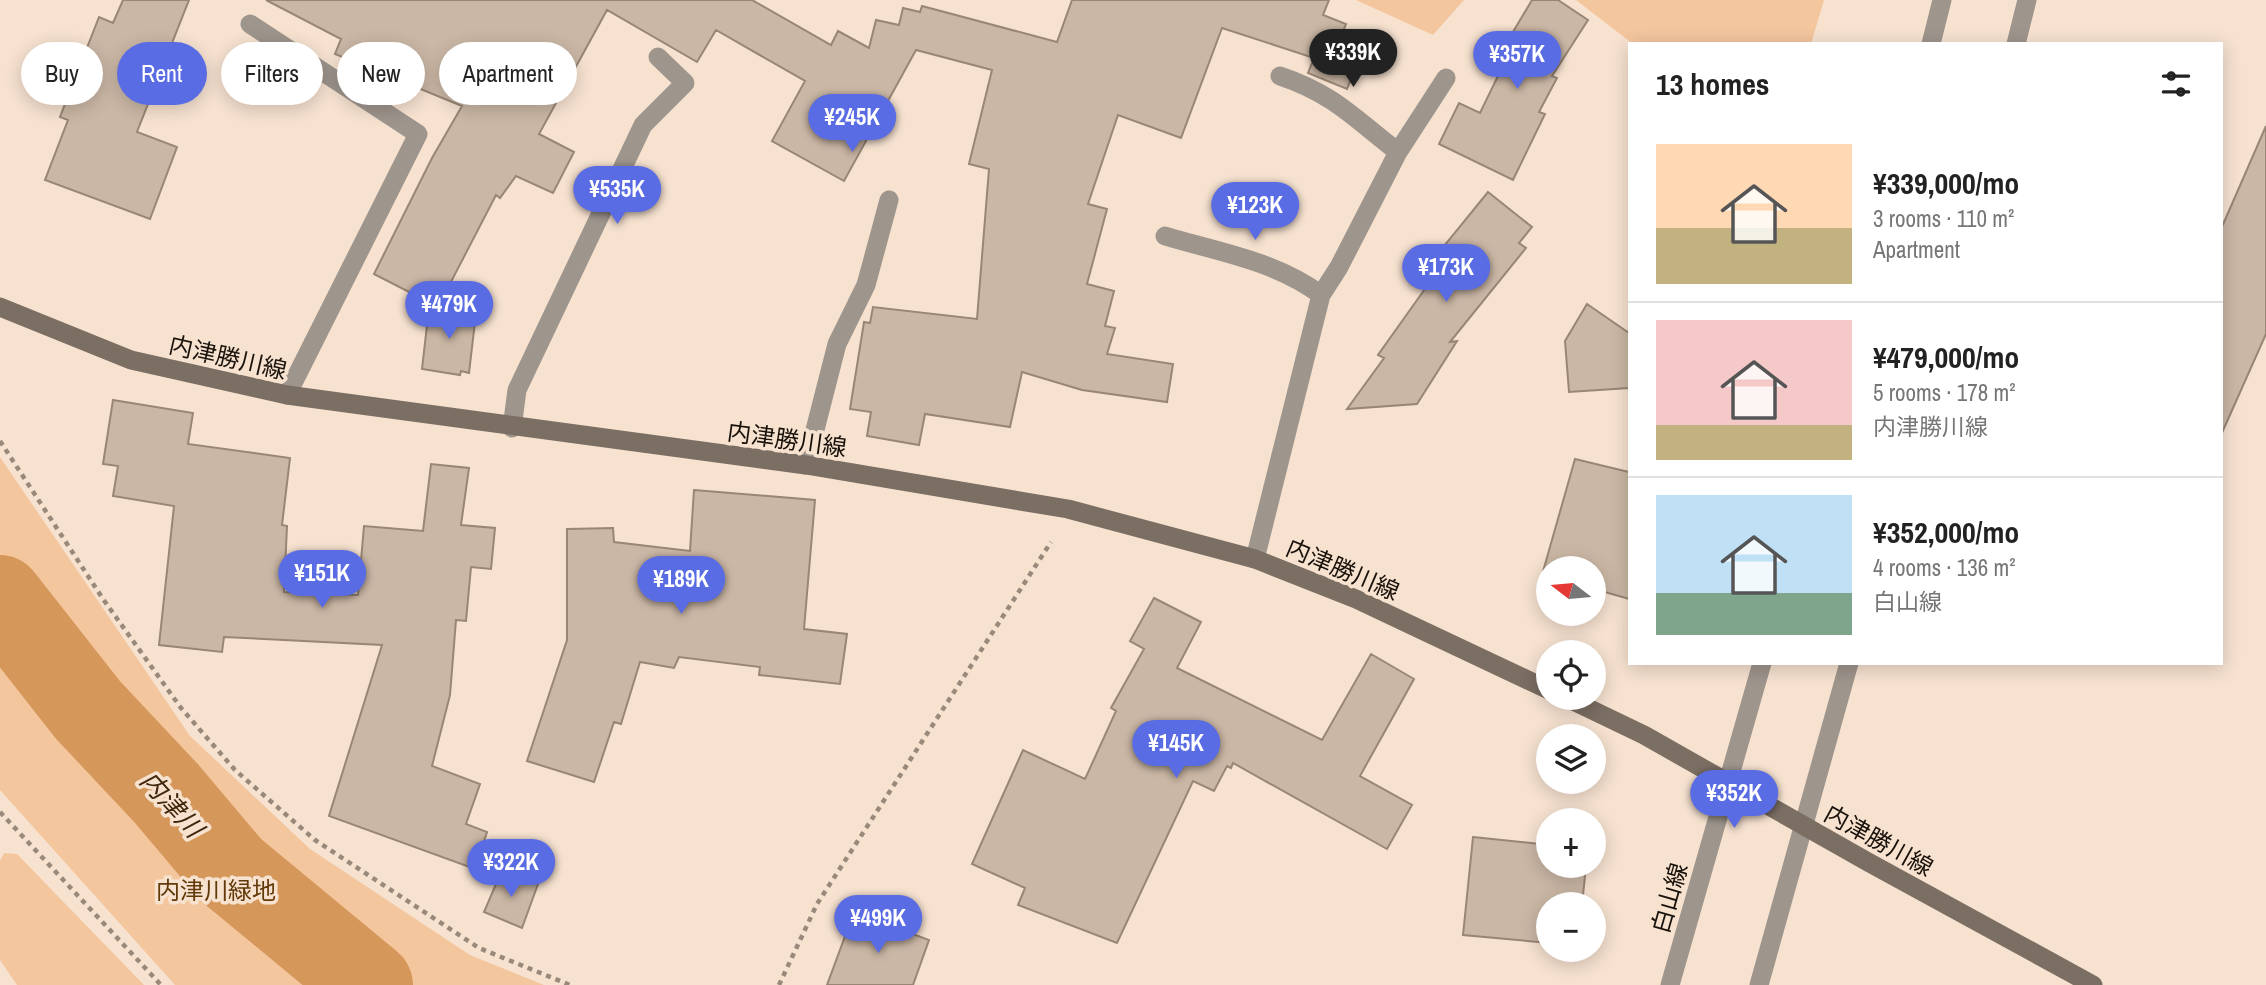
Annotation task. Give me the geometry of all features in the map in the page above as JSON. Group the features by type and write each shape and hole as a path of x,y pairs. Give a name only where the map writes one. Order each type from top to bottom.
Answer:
{"main road":[{"name":"内津勝川線","path":"0,307 131,360 287,396 806,465 1068,509 1255,559 1356,599 1536,684"},
{"name":"内津勝川線","path":"1592,710 1644,735 2093,985"}],"street":[{"path":"1932,42 1942,0"},
{"path":"2016,42 2027,0"},
{"path":"250,24 418,134 287,396"},
{"path":"512,428 517,390 643,125 685,83 658,57"},
{"path":"1280,76 1314,88 1337,102 1398,152"},
{"path":"1255,559 1321,295 1398,152 1446,78"},
{"path":"806,465 837,345 866,285 889,200"},
{"path":"1165,236 1278,270 1301,280 1321,295"},
{"name":"白山線","path":"1670,985 1761,665"},
{"path":"1759,985 1848,665"}],"path":[{"path":"0,441 103,599 181,708 235,770 316,840 479,948 570,985"},
{"path":"779,985 817,904 1051,543 1068,509"},
{"path":"0,812 161,985"}],"green space":[{"path":"1356,0 1464,0 1433,35"},
{"path":"1576,0 1824,0 1812,42 1630,42"},
{"name":"内津川緑地","path":"0,457 190,736 310,849 470,955 544,985 175,985 0,790"},
{"path":"4,853 17,854 144,985 17,985 0,960 0,861"}],"building":[{"path":"123,0 189,0 172,42 117,42 117,105 148,105 137,132 177,147 150,219 45,180 68,120 60,117 65,105 103,105 103,42 89,42 99,17 113,23"},
{"path":"266,0 752,0 831,45 838,31 869,48 876,20 899,25 903,8 920,12 922,6 1057,42 1072,0 1329,0 1323,15 1346,24 1340,39 1363,49 1347,89 1308,73 1314,58 1222,28 1181,138 1118,115 1088,204 1107,209 1087,284 1114,291 1105,326 1115,328 1107,354 1173,364 1167,402 1082,390 1022,372 1010,427 925,414 919,445 867,436 871,412 850,409 864,322 870,323 873,307 977,319 989,169 969,164 992,70 916,50 844,181 772,141 805,81 716,30 697,62 607,10 577,65 577,42 439,42 439,97 425,91 425,42 340,42 341,39"},
{"path":"1532,0 1558,0 1588,20 1552,76 1557,78 1539,112 1545,114 1513,180 1439,144 1459,103 1480,113 1513,45 1507,42"},
{"path":"460,105 555,105 539,134 574,152 553,193 516,176 500,198 496,195 438,307 374,274 432,158 462,106"},
{"path":"2266,126 2266,334 2223,431 2223,224"},
{"path":"1488,192 1532,227 1519,243 1526,248 1450,342 1457,341 1417,404 1347,409 1384,358 1378,355 1432,279 1427,275 1430,270 1427,267"},
{"path":"1587,304 1628,332 1628,388 1569,392 1565,341"},
{"path":"429,308 476,313 469,373 461,371 460,375 422,369"},
{"path":"113,400 193,413 188,444 290,458 282,525 287,526 284,592 358,595 364,526 423,531 431,464 469,468 461,525 495,528 491,569 471,567 466,621 456,620 450,695 432,766 480,784 466,824 487,832 475,869 329,816 382,645 224,637 222,652 159,645 174,506 113,496 118,466 103,464"},
{"path":"1575,459 1628,472 1628,599 1606,592 1606,556 1547,556"},
{"path":"694,490 815,500 804,629 847,634 840,684 759,675 760,667 679,657 674,668 640,662 621,724 614,722 594,782 527,761 567,640 567,529 613,528 614,542 690,551"},
{"path":"1154,598 1201,622 1177,668 1322,740 1371,654 1414,679 1360,776 1412,805 1387,849 1233,763 1231,768 1227,766 1214,791 1193,781 1117,943 1018,905 1025,888 972,864 1023,750 1085,779 1116,711 1111,708 1144,649 1130,641"},
{"path":"1473,837 1536,844 1536,878 1585,878 1583,892 1536,892 1536,942 1463,935"},
{"path":"502,870 538,884 522,928 484,912"},
{"path":"854,912 929,940 913,985 827,985"}],"waterway":[{"name":"内津川","path":"0,598 88,710 166,793 231,870 370,985"}]}
